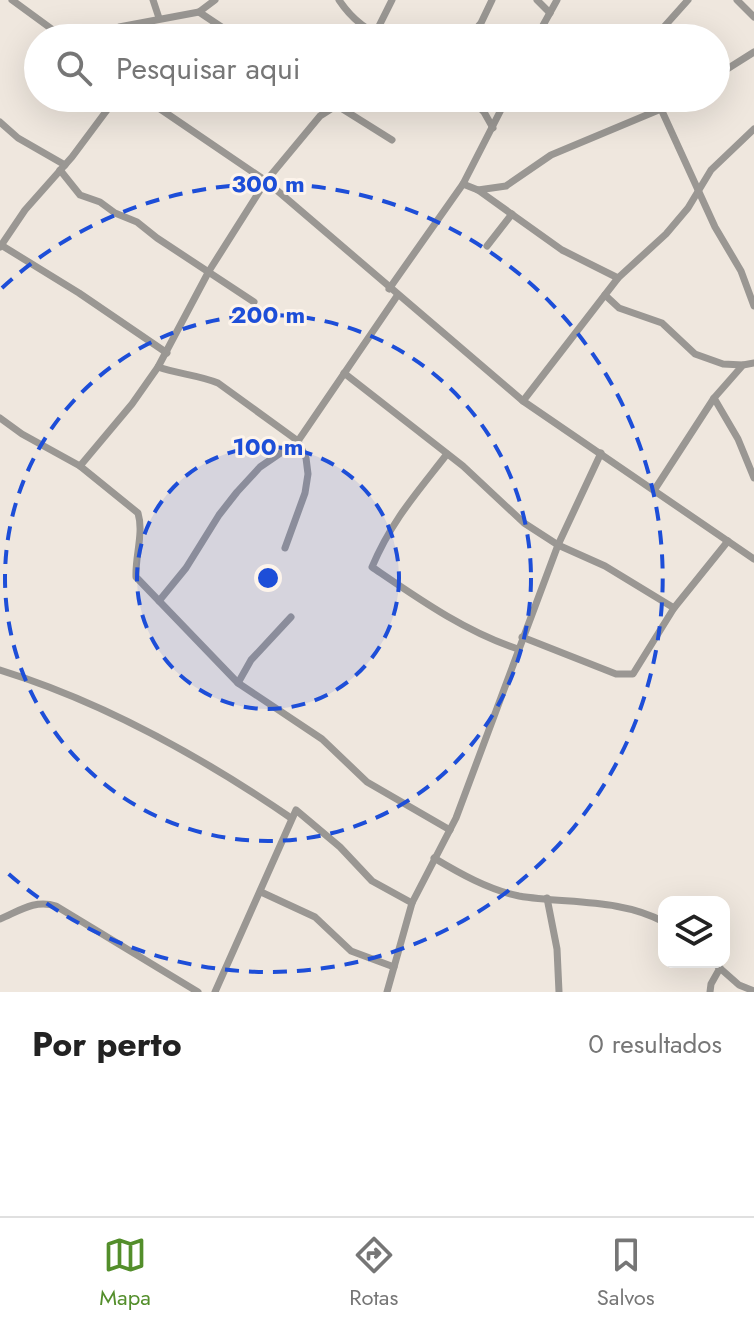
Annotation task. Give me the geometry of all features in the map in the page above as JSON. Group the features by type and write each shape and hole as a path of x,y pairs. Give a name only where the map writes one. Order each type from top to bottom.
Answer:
{"street":[{"path":"12,0 45,24"},
{"path":"153,0 159,18"},
{"path":"136,24 199,12 215,0"},
{"path":"339,0 359,24"},
{"path":"380,24 392,0"},
{"path":"480,24 492,0"},
{"path":"537,0 550,13"},
{"path":"544,24 557,0"},
{"path":"667,24 688,0"},
{"path":"737,0 754,17"},
{"path":"199,12 217,24"},
{"path":"730,67 754,52"},
{"path":"105,112 25,210 1,246 79,293 167,353"},
{"path":"165,112 266,181 523,401 754,559"},
{"path":"80,466 132,404 158,367 209,271 266,181 326,112"},
{"path":"348,112 392,140"},
{"path":"481,112 493,128"},
{"path":"389,289 463,184 500,112"},
{"path":"478,190 506,186 551,155 654,112"},
{"path":"662,112 719,235 741,271 754,306"},
{"path":"0,122 62,167 80,195 137,222 254,302"},
{"path":"523,401 618,278 666,234 688,208 711,170 754,129"},
{"path":"463,184 478,190 562,250 618,278"},
{"path":"487,246 512,214"},
{"path":"0,228 7,235"},
{"path":"605,295 619,308 662,323 695,354 723,364 754,363"},
{"path":"159,601 186,568 237,492 260,467 298,441 397,296"},
{"path":"655,489 714,398 743,365"},
{"path":"158,367 218,383 298,441 306,458 308,474 305,493 285,548"},
{"path":"344,373 447,454 524,523 558,545 605,566 674,608"},
{"path":"714,398 738,439 754,478"},
{"path":"0,418 22,434 80,466 138,513 141,523 136,577 238,683 322,739 367,782 450,830"},
{"path":"387,992 412,903 450,830 558,545 601,453"},
{"path":"447,454 408,501 386,536 372,567 463,626 518,649"},
{"path":"522,637 616,674 633,674 674,608 728,541"},
{"path":"238,683 251,660 291,617"},
{"path":"0,670 62,692 141,728 291,818"},
{"path":"215,992 296,810 340,847 372,881 412,903"},
{"path":"434,858 458,873 504,892 628,909 658,920"},
{"path":"261,892 315,917 351,951 394,967"},
{"path":"547,898 557,949 559,992"},
{"path":"0,919 34,904 44,902 56,906 198,992"},
{"path":"710,992 715,968"},
{"path":"719,968 739,985 754,991"}]}
